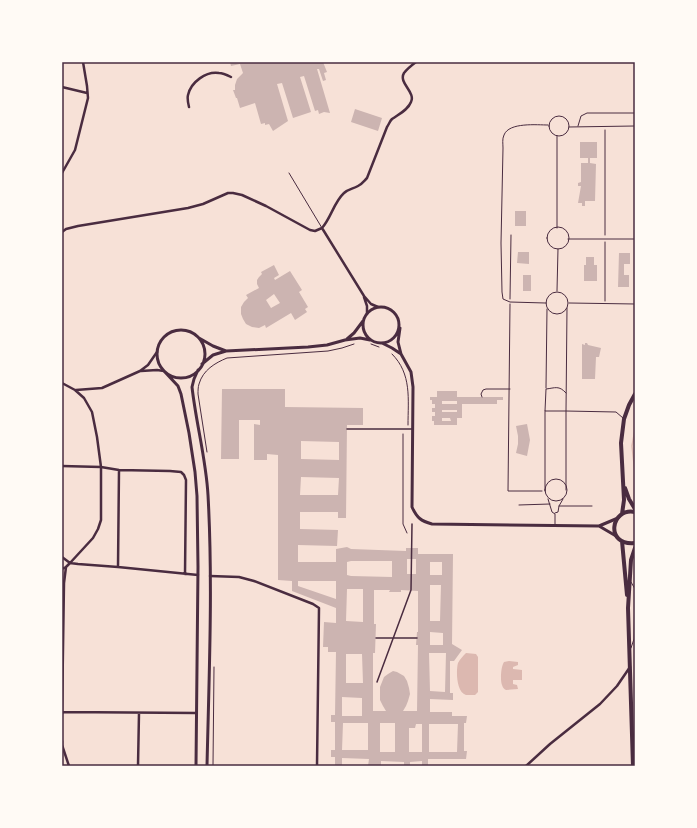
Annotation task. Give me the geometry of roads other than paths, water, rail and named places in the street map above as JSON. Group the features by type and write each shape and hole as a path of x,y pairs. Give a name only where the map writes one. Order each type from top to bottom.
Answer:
{"highway":[{"path":"622,514 624,500 622,443 624,419 635,394"},
{"path":"624,482 629,499 635,509"},
{"path":"635,512 627,512 622,514 618,518 614,527 616,536 622,542 629,544 635,543"},
{"path":"622,542 628,608 633,766"},
{"path":"628,608 631,560 635,548"}],"street":[{"path":"62,173 75,150 88,98 83,62"},
{"path":"62,232 66,229 78,226 188,208 203,204 228,193 242,195 266,206 310,230 315,231 322,228 326,224 338,200 344,193 363,184 367,178 391,120 407,109 410,104 412,100 411,94 403,80 403,76 405,72 416,62"},
{"path":"189,107 188,94 199,79 205,75 217,72 231,77"},
{"path":"62,87 88,93"},
{"path":"322,228 364,296 371,304 378,307"},
{"path":"364,296 367,306 363,326 365,333 370,340"},
{"path":"366,314 372,309 385,307 394,312 399,319 400,328 398,342 401,354 411,372 413,387 412,507 418,517 424,522 432,524 599,526 618,518"},
{"path":"345,340 354,333 364,320"},
{"path":"382,345 393,339 400,328"},
{"path":"75,390 102,388 140,371 148,365 157,352 161,340 173,331 184,330 213,346 226,351"},
{"path":"196,336 203,345 204,356 202,364"},
{"path":"207,766 210,576 208,495 205,463 192,387 198,370 202,364 213,355 226,351 308,347 327,345 360,338 392,348 401,354"},
{"path":"157,352 158,361 161,368 178,386 181,394 195,472 197,496 198,575 196,766"},
{"path":"140,371 164,371 177,378 191,376 198,370"},
{"path":"62,383 75,390 84,398 92,412 101,468 101,520 98,529 93,538 70,563 62,569"},
{"path":"347,429 413,429"},
{"path":"62,466 181,472 186,480 185,574"},
{"path":"118,567 119,470"},
{"path":"377,682 411,590 412,524"},
{"path":"599,526 616,536"},
{"path":"62,557 70,563 198,575"},
{"path":"66,567 64,583 62,713 196,713"},
{"path":"210,576 239,577 254,581 313,604 319,608 317,766"},
{"path":"62,579 64,583"},
{"path":"376,638 417,638"},
{"path":"526,766 550,744 600,704 617,686 630,666"},
{"path":"138,766 140,713"},
{"path":"62,741 69,766"}],"lane":[{"path":"578,126 581,116 587,113 635,113"},
{"path":"560,116 566,118 569,127 564,135 557,136 550,131 548,125 553,117 560,116"},
{"path":"545,303 510,302 503,299 501,243 504,134 517,126 548,125"},
{"path":"569,127 635,126"},
{"path":"557,136 557,228"},
{"path":"289,173 322,228"},
{"path":"554,228 557,228 566,232 568,239 564,247 558,249 551,247 547,239 549,232 554,228"},
{"path":"568,239 635,239"},
{"path":"557,292 558,249"},
{"path":"555,514 552,512 545,491 547,309 545,303 550,294 557,292 566,297 568,304 566,493 559,506 558,512 555,514 555,526"},
{"path":"568,304 635,304"},
{"path":"547,309 552,314 559,314 567,308"},
{"path":"546,389 562,389 566,394"},
{"path":"546,411 616,412 624,419"},
{"path":"545,491 547,484 553,480 563,483 566,490"},
{"path":"548,498 554,501 563,498"},
{"path":"519,505 550,504"},
{"path":"559,506 592,506"},
{"path":"629,654 634,638 635,589 630,580"}],"waterway":[{"path":"635,430 632,446 635,473"}]}
